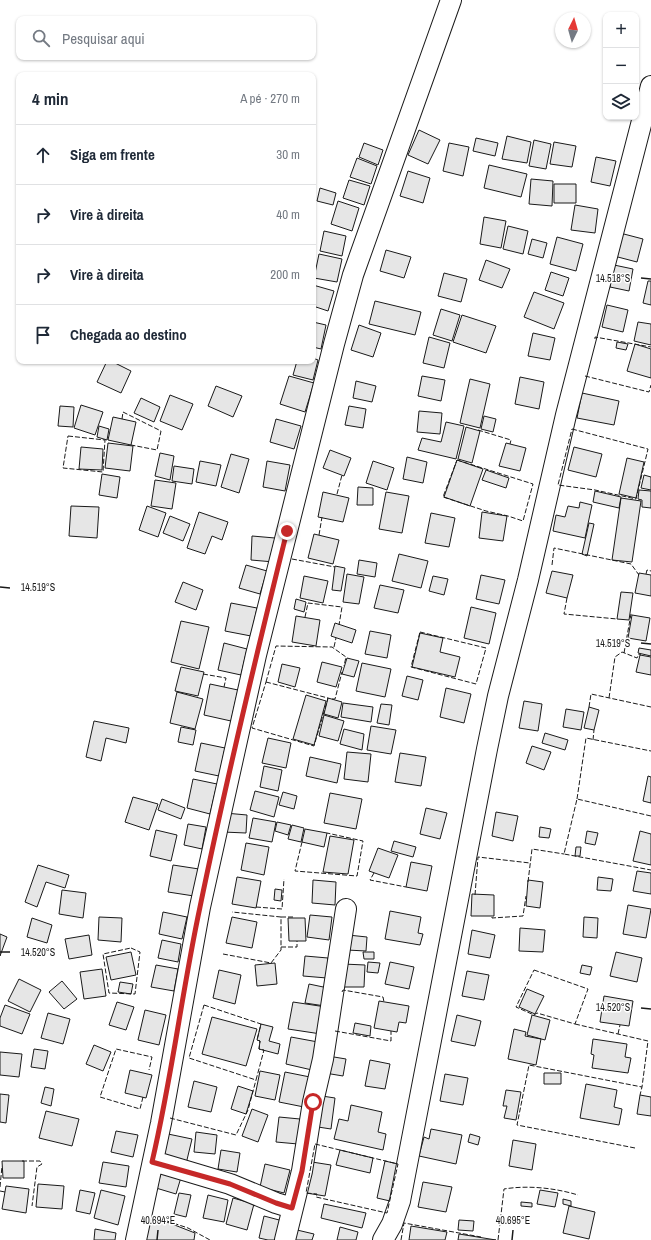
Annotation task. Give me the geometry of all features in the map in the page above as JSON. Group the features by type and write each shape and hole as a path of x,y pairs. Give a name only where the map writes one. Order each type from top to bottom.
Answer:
{"street":[{"path":"136,1240 161,1123 201,899 256,655 320,405 334,344 353,275 451,0"},
{"path":"383,1240 392,1224 400,1201 498,696 530,572 566,416 651,86"},
{"path":"285,1240 302,1171 313,1102 324,1059 346,909"},
{"path":"152,1162 230,1184 292,1208"}],"building":[{"path":"419,130 440,140 428,164 408,155"},
{"path":"507,136 531,142 527,163 502,159"},
{"path":"476,138 498,143 495,156 473,151"},
{"path":"534,140 551,144 546,169 529,166"},
{"path":"554,142 576,146 572,167 550,164"},
{"path":"364,143 383,150 378,165 359,157"},
{"path":"449,143 469,147 463,176 443,171"},
{"path":"596,157 616,161 610,186 591,182"},
{"path":"357,158 377,166 371,184 350,177"},
{"path":"489,165 527,174 521,197 484,188"},
{"path":"408,171 430,178 423,203 400,196"},
{"path":"531,179 553,181 552,206 529,204"},
{"path":"349,180 370,186 364,205 343,198"},
{"path":"554,184 576,184 576,203 554,203"},
{"path":"320,188 336,193 333,205 317,201"},
{"path":"338,201 359,208 352,231 331,224"},
{"path":"575,205 598,209 595,233 571,230"},
{"path":"484,217 506,221 501,248 480,244"},
{"path":"508,226 528,231 523,254 503,249"},
{"path":"324,231 346,236 342,256 320,251"},
{"path":"620,233 643,239 637,262 614,256"},
{"path":"557,237 583,244 576,271 550,264"},
{"path":"532,239 547,243 543,258 528,254"},
{"path":"386,250 411,257 404,278 380,271"},
{"path":"319,254 342,259 337,282 316,278 316,268"},
{"path":"486,260 510,269 502,288 479,280"},
{"path":"614,265 633,269 629,291 610,287"},
{"path":"551,272 569,278 563,296 545,290"},
{"path":"444,273 467,279 461,302 438,296"},
{"path":"648,281 651,281 651,305 643,303"},
{"path":"316,286 334,291 328,311 316,307"},
{"path":"534,292 564,303 554,329 524,317"},
{"path":"375,301 421,312 415,335 369,324"},
{"path":"607,305 628,310 623,332 602,327"},
{"path":"441,309 460,315 452,341 433,335"},
{"path":"462,315 496,326 486,353 453,342"},
{"path":"638,322 651,324 651,345 634,341"},
{"path":"316,323 326,325 321,349 316,348"},
{"path":"359,325 381,333 373,357 351,350"},
{"path":"533,333 555,338 550,360 528,356"},
{"path":"429,337 450,343 444,368 423,363"},
{"path":"617,342 628,344 626,350 616,348"},
{"path":"635,344 651,349 651,378 627,371"},
{"path":"316,359 318,360 313,380 293,375 296,364 316,364"},
{"path":"106,364 117,364 131,371 121,393 97,382"},
{"path":"289,376 314,383 305,412 280,404"},
{"path":"422,376 445,380 441,401 418,396"},
{"path":"520,377 544,382 539,409 515,404"},
{"path":"470,379 490,384 480,428 460,423"},
{"path":"356,381 376,386 372,402 353,398"},
{"path":"216,386 242,396 233,417 208,406"},
{"path":"582,393 619,401 614,425 577,418"},
{"path":"170,395 193,404 182,430 160,421"},
{"path":"141,398 160,407 154,422 134,413"},
{"path":"81,405 103,412 95,435 74,428"},
{"path":"60,406 74,407 73,427 58,426"},
{"path":"349,406 366,409 363,428 345,425"},
{"path":"419,411 442,413 440,434 417,432"},
{"path":"484,416 496,419 493,432 481,429"},
{"path":"113,417 136,422 131,445 108,440"},
{"path":"276,419 301,426 294,449 270,442"},
{"path":"446,422 464,426 456,459 418,450 422,438 441,442"},
{"path":"99,426 109,429 107,440 97,437"},
{"path":"466,427 480,431 472,463 458,459"},
{"path":"108,443 133,446 130,471 105,468"},
{"path":"506,443 526,448 520,471 499,466"},
{"path":"81,447 103,449 102,470 79,469"},
{"path":"574,447 602,454 596,477 568,470"},
{"path":"330,450 351,458 344,476 323,468"},
{"path":"160,453 174,456 170,480 155,476"},
{"path":"231,454 249,459 239,493 221,487"},
{"path":"407,457 427,462 423,483 403,479"},
{"path":"627,458 644,462 636,498 619,494"},
{"path":"457,460 483,469 470,506 444,497"},
{"path":"200,461 221,465 216,486 196,482"},
{"path":"267,461 290,465 285,491 263,487"},
{"path":"373,461 394,468 387,490 366,483"},
{"path":"174,466 194,469 192,484 172,481"},
{"path":"486,470 509,478 506,488 482,480"},
{"path":"102,474 120,477 117,498 99,495"},
{"path":"644,475 651,477 651,490 641,488"},
{"path":"155,480 176,483 172,509 151,506"},
{"path":"358,487 373,488 373,505 357,505"},
{"path":"639,490 651,491 651,508 642,507 642,500 638,499"},
{"path":"595,491 621,497 619,508 593,502"},
{"path":"323,492 349,498 343,522 318,517"},
{"path":"386,492 409,496 402,533 379,529"},
{"path":"621,498 641,501 632,562 612,560"},
{"path":"580,502 592,505 585,538 553,531 556,515 565,517 568,506 579,508"},
{"path":"71,506 99,507 97,538 69,536"},
{"path":"147,506 166,513 158,537 139,530"},
{"path":"199,512 228,522 222,540 212,536 205,554 187,548"},
{"path":"482,512 507,516 503,541 479,538"},
{"path":"431,513 455,518 449,547 425,543"},
{"path":"170,516 190,524 183,541 163,533"},
{"path":"589,523 594,524 587,556 582,554"},
{"path":"314,534 339,540 333,564 308,558"},
{"path":"252,536 275,538 274,562 251,560"},
{"path":"399,554 428,561 421,588 392,581"},
{"path":"359,560 377,563 375,577 357,574"},
{"path":"246,565 267,571 260,594 239,588"},
{"path":"335,566 345,568 341,591 332,590"},
{"path":"552,571 573,575 567,598 546,593"},
{"path":"639,573 651,575 651,596 635,593"},
{"path":"347,574 364,577 359,604 343,602"},
{"path":"481,575 505,580 499,604 476,599"},
{"path":"304,576 328,581 323,603 300,598"},
{"path":"433,576 448,579 444,595 429,591"},
{"path":"183,582 203,590 196,610 175,602"},
{"path":"380,585 404,590 398,613 374,608"},
{"path":"621,592 633,593 629,620 617,619"},
{"path":"296,599 306,602 304,612 294,609"},
{"path":"231,603 257,608 251,636 225,631"},
{"path":"471,607 496,613 489,644 464,638"},
{"path":"632,615 650,618 646,641 628,638"},
{"path":"296,616 320,620 316,646 292,642"},
{"path":"181,621 209,627 199,669 171,662"},
{"path":"335,623 356,630 352,643 331,636"},
{"path":"370,631 391,635 387,658 365,654"},
{"path":"420,633 443,638 440,652 460,657 455,677 412,667"},
{"path":"224,643 247,649 241,675 218,670"},
{"path":"639,648 651,650 651,656 638,653"},
{"path":"640,655 651,657 651,675 636,672"},
{"path":"347,658 359,661 354,677 342,674"},
{"path":"322,662 342,667 336,687 317,682"},
{"path":"362,663 391,669 385,697 356,691"},
{"path":"282,664 300,668 295,687 278,682"},
{"path":"181,667 204,672 198,696 175,691"},
{"path":"407,676 423,680 418,700 402,696"},
{"path":"210,684 238,690 231,721 204,715"},
{"path":"446,688 471,694 464,723 440,717"},
{"path":"177,692 203,699 195,729 170,723"},
{"path":"306,695 326,701 314,745 293,739"},
{"path":"328,698 342,702 338,718 324,714"},
{"path":"524,701 542,704 538,731 519,728"},
{"path":"343,703 373,707 371,722 341,717"},
{"path":"381,704 392,705 389,725 377,723"},
{"path":"589,707 599,710 594,730 584,728"},
{"path":"566,709 584,712 581,730 563,727"},
{"path":"324,715 344,721 338,741 319,736"},
{"path":"94,721 129,728 126,743 106,738 101,761 86,757"},
{"path":"371,726 396,730 391,754 367,750"},
{"path":"181,727 196,730 193,745 178,742"},
{"path":"344,729 364,734 362,750 340,744"},
{"path":"545,733 568,740 565,750 542,743"},
{"path":"268,738 291,743 286,768 262,763"},
{"path":"201,743 225,748 219,776 195,771"},
{"path":"532,746 551,752 544,770 526,763"},
{"path":"347,752 371,754 368,782 344,779"},
{"path":"400,753 426,757 421,786 395,782"},
{"path":"310,757 341,764 337,783 306,776"},
{"path":"264,766 282,770 278,791 260,787"},
{"path":"648,776 651,777 651,803 643,801"},
{"path":"193,779 217,784 210,814 187,808"},
{"path":"255,791 279,797 274,817 250,810"},
{"path":"283,792 297,796 294,809 279,805"},
{"path":"330,793 362,799 356,829 324,823"},
{"path":"133,797 158,804 149,830 125,822"},
{"path":"162,799 185,808 181,819 158,810"},
{"path":"426,808 447,813 440,839 420,834"},
{"path":"496,812 518,816 513,841 492,836"},
{"path":"225,813 247,815 246,833 223,832"},
{"path":"253,818 276,822 272,842 249,838"},
{"path":"277,822 291,825 288,835 275,831"},
{"path":"188,824 206,827 202,849 184,845"},
{"path":"292,825 304,828 301,842 288,839"},
{"path":"540,827 551,829 549,838 539,837"},
{"path":"305,829 327,833 324,847 302,842"},
{"path":"156,830 177,835 171,861 150,856"},
{"path":"587,831 598,833 595,845 585,843"},
{"path":"640,831 651,834 651,865 633,861"},
{"path":"330,836 354,840 348,874 323,872"},
{"path":"394,841 416,847 413,857 391,851"},
{"path":"246,843 269,847 264,875 241,870"},
{"path":"576,847 581,847 580,856 575,856"},
{"path":"378,848 398,855 389,878 369,871"},
{"path":"411,862 432,866 427,891 406,887"},
{"path":"38,865 69,875 65,888 46,882 37,907 25,902"},
{"path":"173,865 199,869 194,896 168,892"},
{"path":"637,871 651,873 651,894 633,891"},
{"path":"237,877 261,881 256,908 232,904"},
{"path":"598,877 613,879 611,891 597,890"},
{"path":"313,880 336,882 335,905 312,903"},
{"path":"528,880 543,882 540,908 526,906"},
{"path":"275,889 282,890 281,901 274,900"},
{"path":"62,890 86,893 83,918 59,914"},
{"path":"472,894 494,895 494,916 471,916"},
{"path":"628,905 651,909 646,938 623,934"},
{"path":"390,911 421,917 418,933 423,934 420,945 385,939"},
{"path":"163,912 187,917 182,939 159,934"},
{"path":"310,915 332,917 329,940 307,937"},
{"path":"99,917 122,918 121,942 98,940"},
{"path":"232,917 257,922 252,948 226,943"},
{"path":"584,917 598,918 597,938 583,937"},
{"path":"32,918 52,925 47,943 27,937"},
{"path":"288,918 305,918 306,941 289,941"},
{"path":"520,928 545,930 543,952 519,951"},
{"path":"472,930 495,935 490,958 468,954"},
{"path":"0,934 7,937 0,956"},
{"path":"89,935 92,955 69,959 65,939"},
{"path":"348,935 367,937 366,951 347,950"},
{"path":"162,940 181,944 178,962 158,958"},
{"path":"131,952 136,975 111,980 106,957"},
{"path":"363,952 374,952 374,959 364,959"},
{"path":"616,952 642,958 637,982 610,976"},
{"path":"305,956 328,958 327,978 303,976"},
{"path":"368,962 380,963 378,973 367,972"},
{"path":"390,962 414,967 409,989 385,984"},
{"path":"275,963 277,984 257,986 255,965"},
{"path":"343,964 365,965 364,987 343,987"},
{"path":"156,965 178,969 174,991 151,987"},
{"path":"582,965 592,967 590,975 580,973"},
{"path":"102,969 106,996 84,999 80,972"},
{"path":"219,970 241,975 235,1004 213,998"},
{"path":"467,971 489,975 484,1000 462,996"},
{"path":"19,979 41,990 30,1012 8,1001"},
{"path":"62,981 77,999 64,1009 49,992"},
{"path":"120,982 133,984 131,994 118,992"},
{"path":"309,984 328,988 325,1006 305,1003"},
{"path":"527,989 544,996 535,1014 519,1007"},
{"path":"604,996 633,1001 629,1026 600,1022"},
{"path":"379,1001 409,1006 406,1023 399,1022 397,1032 374,1028"},
{"path":"117,1002 134,1007 126,1030 109,1025"},
{"path":"293,1002 326,1007 321,1034 288,1029"},
{"path":"5,1005 30,1014 22,1034 0,1026 0,1018"},
{"path":"145,1010 166,1015 159,1045 138,1040"},
{"path":"48,1013 70,1019 63,1044 41,1038"},
{"path":"457,1015 481,1021 475,1046 451,1041"},
{"path":"532,1015 550,1020 545,1040 527,1035"},
{"path":"212,1017 257,1029 246,1066 202,1054"},
{"path":"355,1023 371,1026 370,1036 353,1033"},
{"path":"261,1024 273,1027 269,1041 280,1044 278,1054 259,1049 260,1041 257,1040"},
{"path":"514,1029 526,1032 525,1036 541,1039 536,1065 508,1059"},
{"path":"291,1037 318,1042 312,1070 286,1064"},
{"path":"593,1039 627,1044 625,1057 631,1058 628,1073 592,1068 594,1055 591,1054"},
{"path":"94,1045 111,1052 103,1071 86,1064"},
{"path":"34,1049 48,1051 45,1069 31,1067"},
{"path":"0,1052 22,1054 19,1077 0,1075"},
{"path":"328,1056 346,1059 343,1076 325,1073"},
{"path":"370,1060 390,1064 385,1089 365,1086"},
{"path":"130,1070 152,1075 146,1098 125,1093"},
{"path":"260,1071 280,1075 275,1100 255,1096"},
{"path":"285,1072 310,1077 304,1107 279,1102"},
{"path":"544,1073 561,1073 561,1084 544,1084"},
{"path":"445,1074 468,1078 463,1105 440,1101"},
{"path":"194,1081 217,1087 211,1112 188,1107"},
{"path":"586,1084 617,1090 614,1107 622,1109 619,1125 580,1118"},
{"path":"238,1086 253,1091 246,1114 231,1109"},
{"path":"45,1087 54,1089 51,1106 41,1103"},
{"path":"506,1090 521,1092 516,1120 504,1118 507,1106 503,1106"},
{"path":"0,1094 9,1095 6,1123 0,1122"},
{"path":"640,1095 651,1097 651,1116 637,1114"},
{"path":"322,1096 335,1098 331,1129 318,1127"},
{"path":"351,1105 382,1112 378,1132 386,1134 383,1150 334,1139 339,1119 348,1121"},
{"path":"252,1109 268,1115 258,1142 242,1136"},
{"path":"46,1111 79,1119 72,1146 39,1138"},
{"path":"279,1117 300,1119 298,1144 276,1142"},
{"path":"431,1129 462,1135 456,1164 419,1156 424,1137 429,1139"},
{"path":"116,1131 138,1135 133,1157 111,1152"},
{"path":"196,1132 217,1135 215,1154 194,1152"},
{"path":"168,1134 192,1139 186,1164 163,1159"},
{"path":"470,1134 480,1137 478,1145 468,1142"},
{"path":"513,1140 536,1144 532,1170 509,1166"},
{"path":"221,1150 240,1153 237,1172 218,1169"},
{"path":"340,1150 373,1158 370,1173 336,1165"},
{"path":"2,1161 24,1161 24,1178 3,1178"},
{"path":"385,1161 398,1164 390,1201 377,1198"},
{"path":"103,1162 129,1166 126,1187 99,1183"},
{"path":"312,1162 331,1165 325,1196 306,1193"},
{"path":"265,1164 290,1170 284,1193 260,1187"},
{"path":"163,1168 182,1174 176,1194 156,1188"},
{"path":"423,1182 452,1187 446,1212 418,1207"},
{"path":"38,1184 64,1186 62,1209 36,1207"},
{"path":"6,1186 29,1189 26,1213 2,1209"},
{"path":"80,1190 95,1193 90,1214 76,1211"},
{"path":"101,1190 125,1196 118,1225 94,1218"},
{"path":"540,1190 558,1193 555,1207 537,1204"},
{"path":"179,1193 191,1195 186,1217 174,1214"},
{"path":"208,1195 228,1200 224,1222 203,1218"},
{"path":"233,1198 254,1204 247,1230 226,1224"},
{"path":"563,1199 571,1201 571,1206 563,1204"},
{"path":"521,1202 532,1203 532,1207 521,1206"},
{"path":"324,1204 366,1213 362,1228 321,1218"},
{"path":"569,1206 595,1212 589,1239 563,1233"},
{"path":"149,1215 195,1233 194,1240 145,1240"},
{"path":"264,1216 283,1221 278,1240 259,1238"},
{"path":"459,1220 474,1221 473,1231 458,1230"},
{"path":"411,1226 447,1232 445,1240 409,1240"},
{"path":"340,1227 358,1232 356,1240 337,1240"},
{"path":"95,1229 116,1233 115,1240 94,1240"},
{"path":"297,1230 314,1234 312,1240 295,1240"},
{"path":"459,1234 496,1240 458,1240"}],"fence":[{"path":"595,339 595,337 651,347"},
{"path":"585,376 649,392 651,385"},
{"path":"122,419 123,412 161,431 157,450 131,445"},
{"path":"572,429 648,449 636,499 595,490 558,485 572,429"},
{"path":"478,430 511,440 510,444"},
{"path":"68,436 105,440 103,472 63,468 68,436"},
{"path":"457,460 533,484 523,521 443,497 457,460"},
{"path":"337,494 342,475"},
{"path":"319,535 322,517"},
{"path":"552,565 554,548 631,564 639,575"},
{"path":"292,559 335,567"},
{"path":"646,574 647,570 651,571"},
{"path":"567,598 564,614 617,619"},
{"path":"305,617 308,603 342,607 339,625"},
{"path":"624,653 631,614 633,615"},
{"path":"420,632 486,648 476,684 411,667 420,632"},
{"path":"334,647 336,638"},
{"path":"266,682 276,646 332,647 346,657 344,666"},
{"path":"609,698 615,657 622,652 637,658 639,654 641,655"},
{"path":"332,699 335,699 342,672"},
{"path":"203,674 226,678 224,687"},
{"path":"266,682 328,698 314,746 252,728 266,682"},
{"path":"589,707 591,694 651,707"},
{"path":"593,740 594,730"},
{"path":"577,799 586,738 651,751"},
{"path":"651,816 577,799 564,854 651,870"},
{"path":"302,842 295,871 357,876 363,841 327,833"},
{"path":"528,882 532,849 564,854"},
{"path":"475,895 478,857 530,863"},
{"path":"374,873 370,880 406,887"},
{"path":"256,907 282,909 284,879"},
{"path":"492,917 523,916 526,896"},
{"path":"223,954 271,963 281,950 281,917 232,912"},
{"path":"281,917 294,918"},
{"path":"281,947 297,947 297,941"},
{"path":"131,948 140,952 135,994 109,993 103,954 131,948"},
{"path":"534,970 588,989 575,1024 537,1013 534,1015 516,1007 534,970"},
{"path":"342,992 343,990 383,997 384,1002"},
{"path":"204,1005 261,1024 257,1040 260,1041 259,1049 264,1050 256,1080 189,1058 204,1005"},
{"path":"575,1024 648,1041 642,1087"},
{"path":"618,1034 620,1025"},
{"path":"335,1031 391,1041 391,1031"},
{"path":"143,1097 140,1109 100,1097 116,1049 152,1057 149,1070"},
{"path":"635,1148 517,1125 529,1065 642,1087 640,1095"},
{"path":"170,1118 236,1135 248,1110 256,1080"},
{"path":"315,1144 398,1164 387,1213 316,1197 317,1194 306,1193 315,1144"},
{"path":"22,1161 40,1161 42,1164 37,1167 32,1206"},
{"path":"0,1187 2,1166"},
{"path":"498,1240 504,1189 522,1187 541,1188 578,1195"},
{"path":"0,1191 5,1192"},
{"path":"167,1221 188,1228 210,1240"},
{"path":"401,1240 404,1223 481,1237"}],"route":[{"path":"287,531 256,655 200,907 161,1123 152,1162 230,1184 292,1208 302,1171 313,1102"}]}
